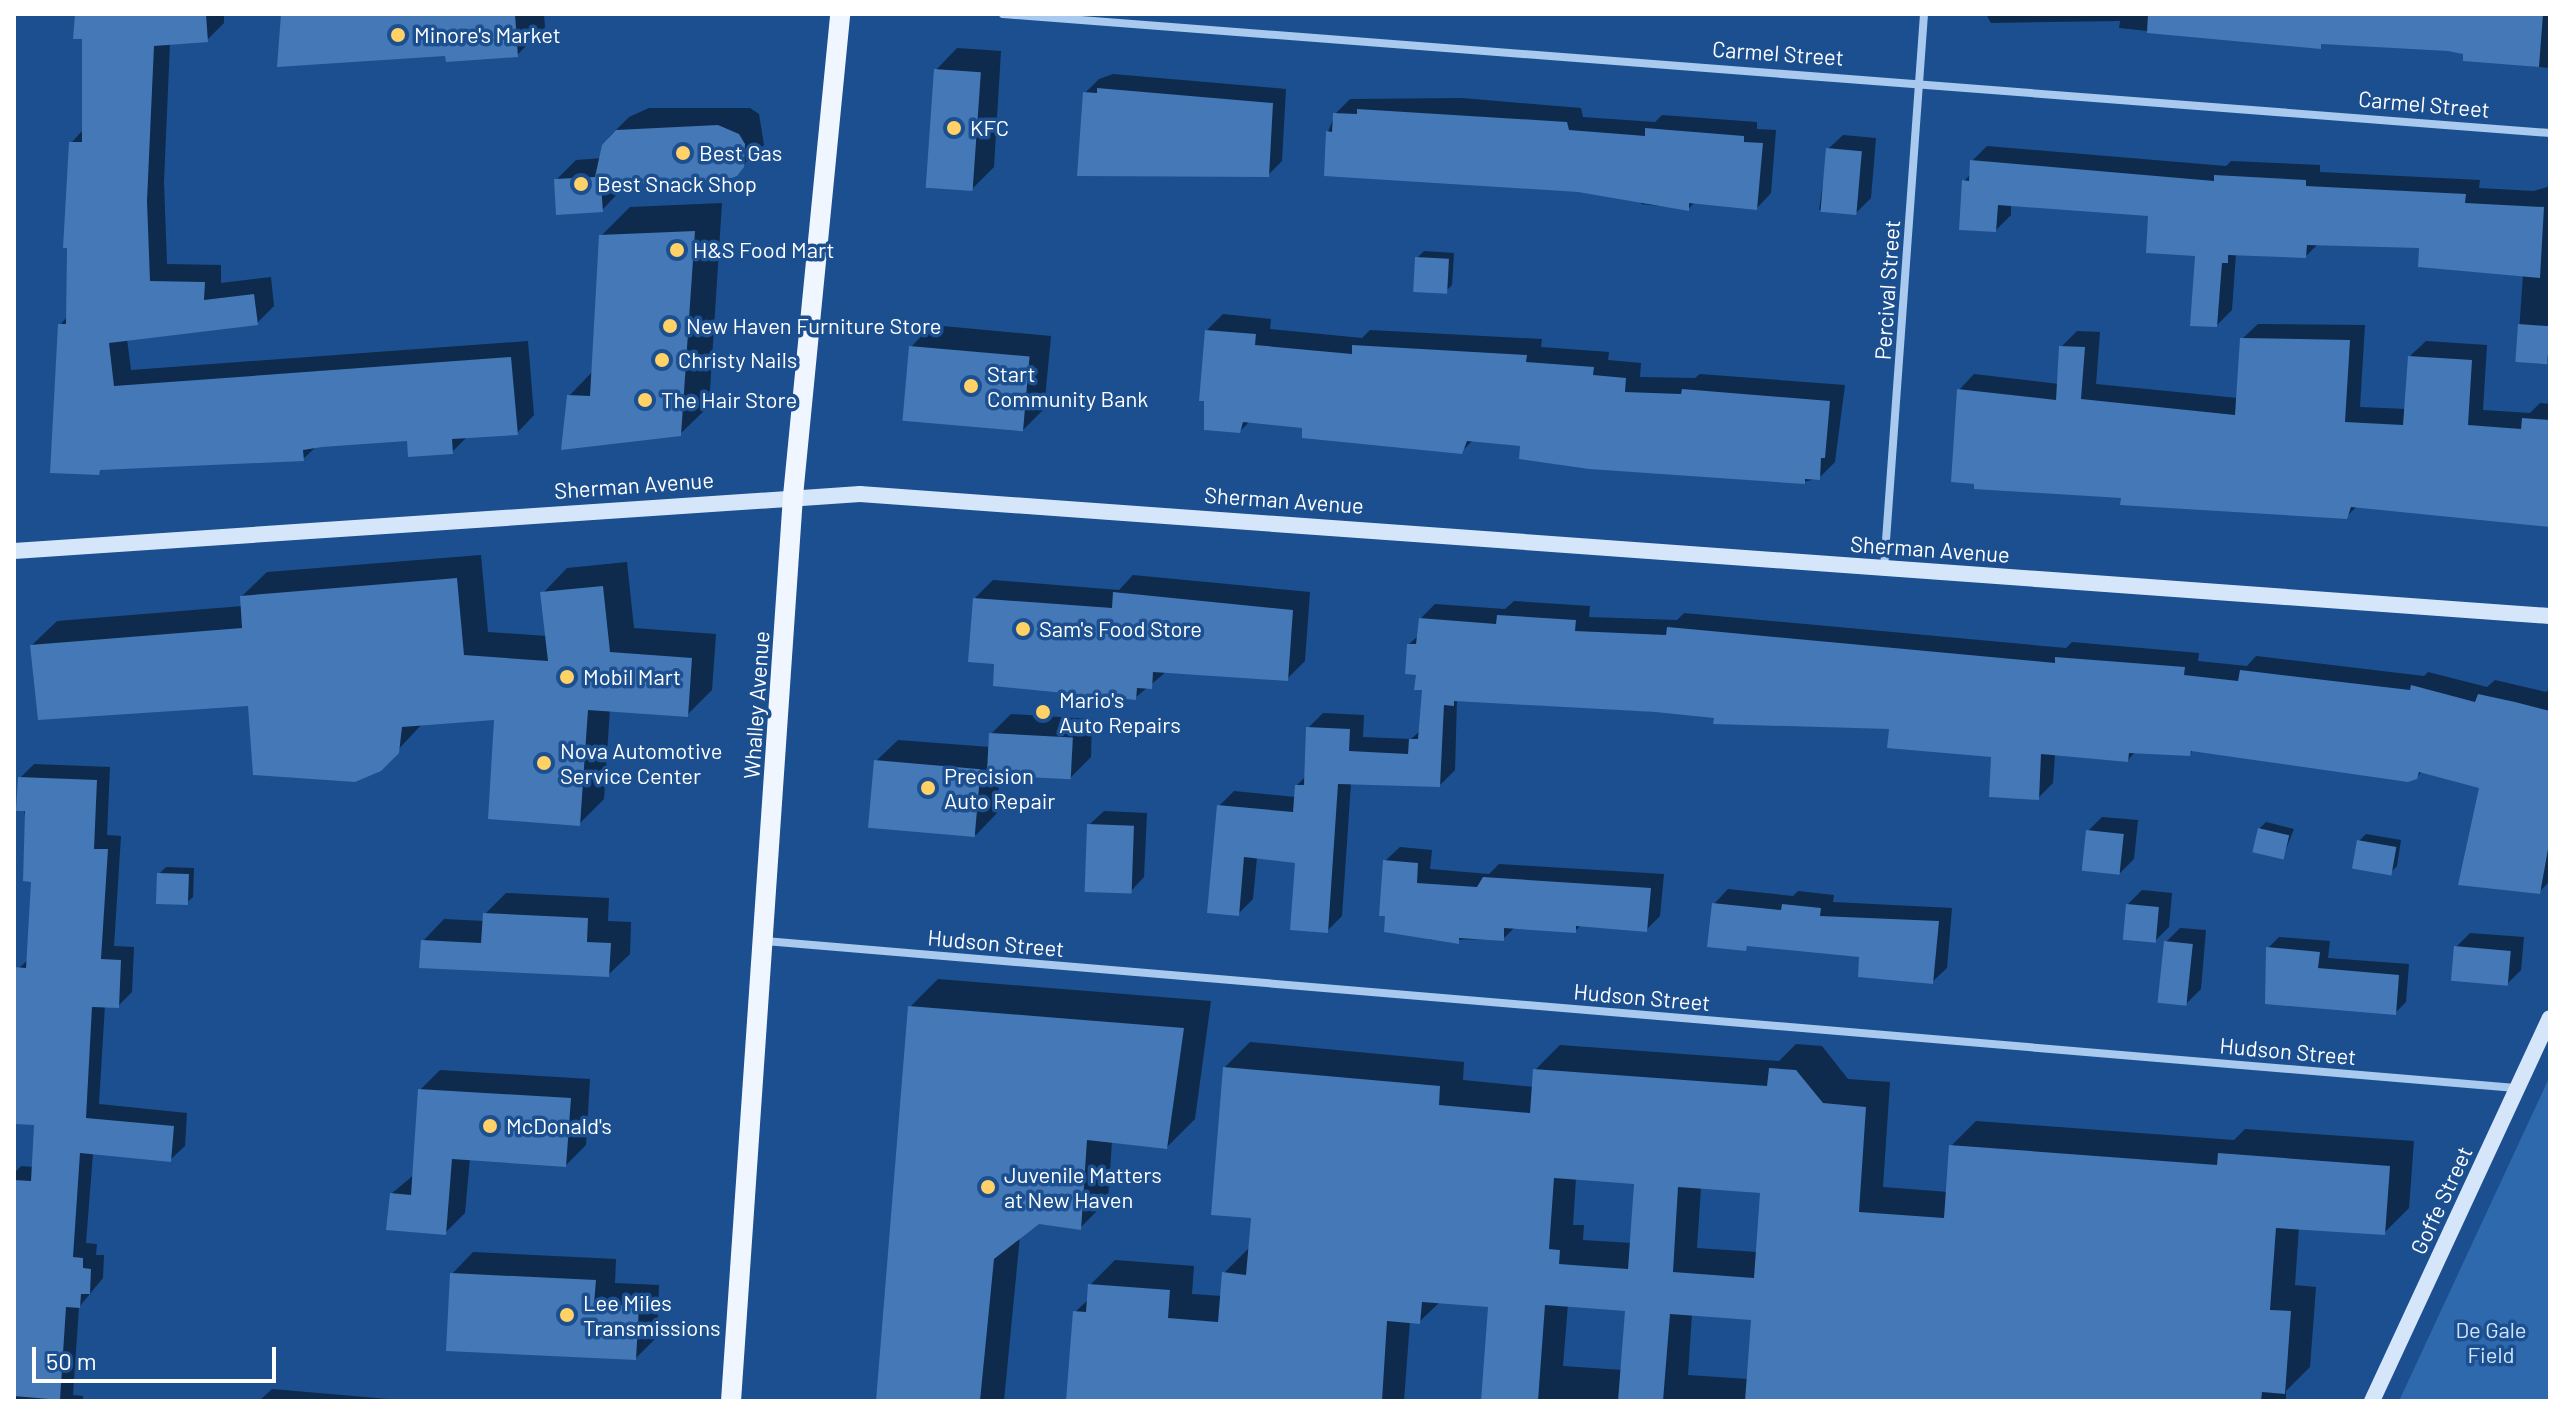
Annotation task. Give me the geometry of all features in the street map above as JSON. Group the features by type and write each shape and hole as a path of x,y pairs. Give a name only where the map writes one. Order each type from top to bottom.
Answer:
{"main road":[{"name":"Whalley Avenue","path":"731,1401 765,941 793,496 840,14"},
{"name":"Sherman Avenue","path":"14,551 793,496 977,501 2550,616"},
{"name":"Goffe Street","path":"2372,1401 2550,1018"}],"street":[{"name":"Carmel Street","path":"1003,14 1921,81 2550,133"},
{"name":"Percival Street","path":"1884,568 1924,14"},
{"name":"Hudson Street","path":"765,941 2517,1088"}],"green space":[{"name":"De Gale Field","path":"2550,1076 2550,1401 2399,1401"}],"building":[{"path":"75,14 206,14 208,42 154,46 147,201 150,281 205,282 204,300 254,294 258,325 109,343 114,386 511,357 518,435 452,439 453,454 408,457 407,441 303,450 304,461 100,470 99,475 50,473 58,324 66,324 67,248 63,248 69,142 82,142 82,39 73,39"},
{"name":"Minore's Market","path":"281,14 515,14 518,57 446,62 445,56 277,67"},
{"path":"2148,14 2543,14 2539,67 2463,61 2463,54 2448,51 2321,44 2321,49 2147,33"},
{"path":"934,69 981,72 973,191 926,188"},
{"path":"1097,88 1273,103 1269,177 1077,176 1083,92 1097,93"},
{"path":"1357,109 1567,122 1569,130 1645,136 1645,128 1744,136 1744,142 1763,143 1757,210 1689,203 1689,211 1578,192 1324,176 1326,131 1332,132 1333,113 1357,114"},
{"path":"718,125 739,134 745,144 744,167 737,176 723,181 601,185 603,212 556,215 554,179 595,177 602,145 616,130"},
{"path":"1826,148 1862,151 1856,215 1820,212"},
{"path":"1970,160 2214,181 2214,175 2306,180 2306,186 2466,194 2465,203 2544,207 2540,278 2418,267 2419,248 2307,245 2306,258 2228,255 2228,263 2222,263 2217,327 2190,326 2195,256 2146,253 2148,216 1998,205 1996,232 1959,230 1962,180 1969,181"},
{"path":"695,231 681,436 561,450 567,395 590,396 599,235"},
{"path":"1415,257 1449,259 1447,294 1413,292"},
{"path":"2518,324 2550,326 2547,364 2515,362"},
{"path":"1205,330 1256,334 1255,345 1352,354 1352,345 1527,355 1526,362 1594,367 1593,375 1626,378 1625,392 1681,394 1682,389 1830,401 1825,458 1821,458 1820,480 1805,479 1805,484 1589,469 1519,459 1520,446 1467,441 1462,454 1302,438 1302,428 1243,422 1240,433 1204,430 1204,401 1199,401"},
{"path":"2240,338 2350,340 2345,422 2403,425 2408,356 2472,360 2468,425 2521,429 2522,418 2550,420 2550,527 2351,507 2347,519 2120,505 2121,498 1974,489 1974,484 1951,482 1957,389 2056,400 2059,346 2085,347 2081,399 2235,415"},
{"path":"909,346 1030,357 1023,431 902,421"},
{"path":"457,578 464,655 548,661 540,592 603,586 610,652 692,658 688,717 588,710 580,826 488,819 494,720 402,727 399,753 381,771 355,782 253,775 248,706 38,720 30,645 242,628 240,596"},
{"path":"1113,592 1293,610 1288,681 1153,672 1152,689 1137,688 1136,700 993,686 994,664 968,662 973,598 1112,608"},
{"path":"1497,615 1576,620 1575,631 1666,635 1667,627 2055,663 2055,657 2185,667 2184,675 2238,681 2240,670 2410,690 2411,685 2475,702 2478,694 2550,711 2550,838 2540,894 2458,885 2479,788 2419,772 2417,779 2408,782 2191,751 2190,756 2129,753 2128,762 2041,754 2039,800 1989,797 1991,757 1887,748 1889,729 1713,724 1714,718 1655,712 1454,701 1454,706 1444,705 1440,787 1338,784 1328,933 1290,930 1295,863 1244,857 1239,916 1207,913 1217,805 1293,812 1295,785 1304,785 1306,727 1350,729 1349,751 1408,754 1409,739 1418,739 1422,690 1414,690 1416,675 1405,674 1407,644 1416,644 1419,618 1496,624"},
{"path":"989,733 1073,737 1071,779 987,775"},
{"path":"874,760 981,769 975,837 868,828"},
{"path":"18,777 97,780 94,849 108,849 101,959 121,960 119,1008 92,1007 86,1118 174,1126 171,1162 80,1153 73,1257 83,1258 83,1268 91,1269 90,1294 81,1294 80,1308 66,1307 60,1400 14,1396 14,1180 31,1181 34,1125 14,1124 14,967 26,968 31,882 23,881 25,811 16,811"},
{"path":"1087,824 1134,826 1132,894 1085,892"},
{"path":"2258,828 2289,835 2284,860 2252,852"},
{"path":"2086,830 2124,834 2120,875 2082,871"},
{"path":"2357,840 2396,847 2391,876 2352,869"},
{"path":"1383,860 1418,863 1417,883 1477,887 1483,877 1651,888 1647,932 1576,926 1576,933 1504,928 1504,941 1459,938 1459,944 1384,932 1385,916 1379,916"},
{"path":"157,873 189,874 188,905 156,904"},
{"path":"1712,903 1781,910 1782,904 1821,908 1820,916 1939,921 1933,984 1858,977 1859,957 1747,946 1746,951 1707,947"},
{"path":"2126,904 2159,907 2156,943 2123,940"},
{"path":"483,913 588,918 587,942 611,943 609,977 419,968 421,940 481,943"},
{"path":"2164,941 2193,944 2186,1006 2158,1003"},
{"path":"2454,946 2511,951 2508,986 2451,981"},
{"path":"2266,947 2320,952 2318,968 2399,975 2396,1015 2265,1004"},
{"name":"Juvenile Matters at New Haven","path":"908,1006 1184,1028 1167,1149 1087,1140 1081,1230 1039,1224 994,1259 980,1401 876,1401"},
{"path":"1223,1067 1440,1086 1439,1105 1530,1113 1533,1069 1767,1086 1769,1068 1796,1070 1823,1103 1866,1107 1859,1212 1944,1218 1949,1145 2217,1165 2218,1153 2390,1166 2385,1235 2276,1228 2270,1310 2291,1311 2285,1394 2262,1392 2261,1401 1745,1401 1751,1320 1670,1314 1663,1401 1618,1401 1625,1311 1545,1305 1538,1401 1481,1401 1488,1307 1422,1302 1420,1324 1387,1321 1382,1401 1066,1401 1073,1311 1086,1312 1088,1284 1170,1290 1168,1318 1218,1322 1222,1272 1246,1275 1251,1218 1211,1215","holes":["1554,1178 1634,1184 1628,1269 1559,1264 1560,1250 1549,1249","1678,1187 1760,1193 1754,1278 1673,1272"]},
{"path":"418,1089 571,1098 566,1167 452,1159 446,1235 386,1230 390,1193 411,1195"},
{"path":"450,1273 596,1280 594,1304 639,1306 636,1360 446,1351"}],"place":[{"name":"Minore's Market","path":"398,35"},
{"name":"KFC","path":"954,128"},
{"name":"Best Gas","path":"683,153"},
{"name":"Best Snack Shop","path":"581,184"},
{"name":"H&S Food Mart","path":"677,250"},
{"name":"New Haven Furniture Store","path":"670,326"},
{"name":"Christy Nails","path":"662,360"},
{"name":"Start Community Bank","path":"971,386"},
{"name":"The Hair Store","path":"645,400"},
{"name":"Sam's Food Store","path":"1023,629"},
{"name":"Mobil Mart","path":"567,677"},
{"name":"Mario's Auto Repairs","path":"1043,712"},
{"name":"Nova Automotive Service Center","path":"544,763"},
{"name":"Precision Auto Repair","path":"928,788"},
{"name":"McDonald's","path":"490,1126"},
{"name":"Juvenile Matters at New Haven","path":"988,1187"},
{"name":"Lee Miles Transmissions","path":"567,1315"}]}
